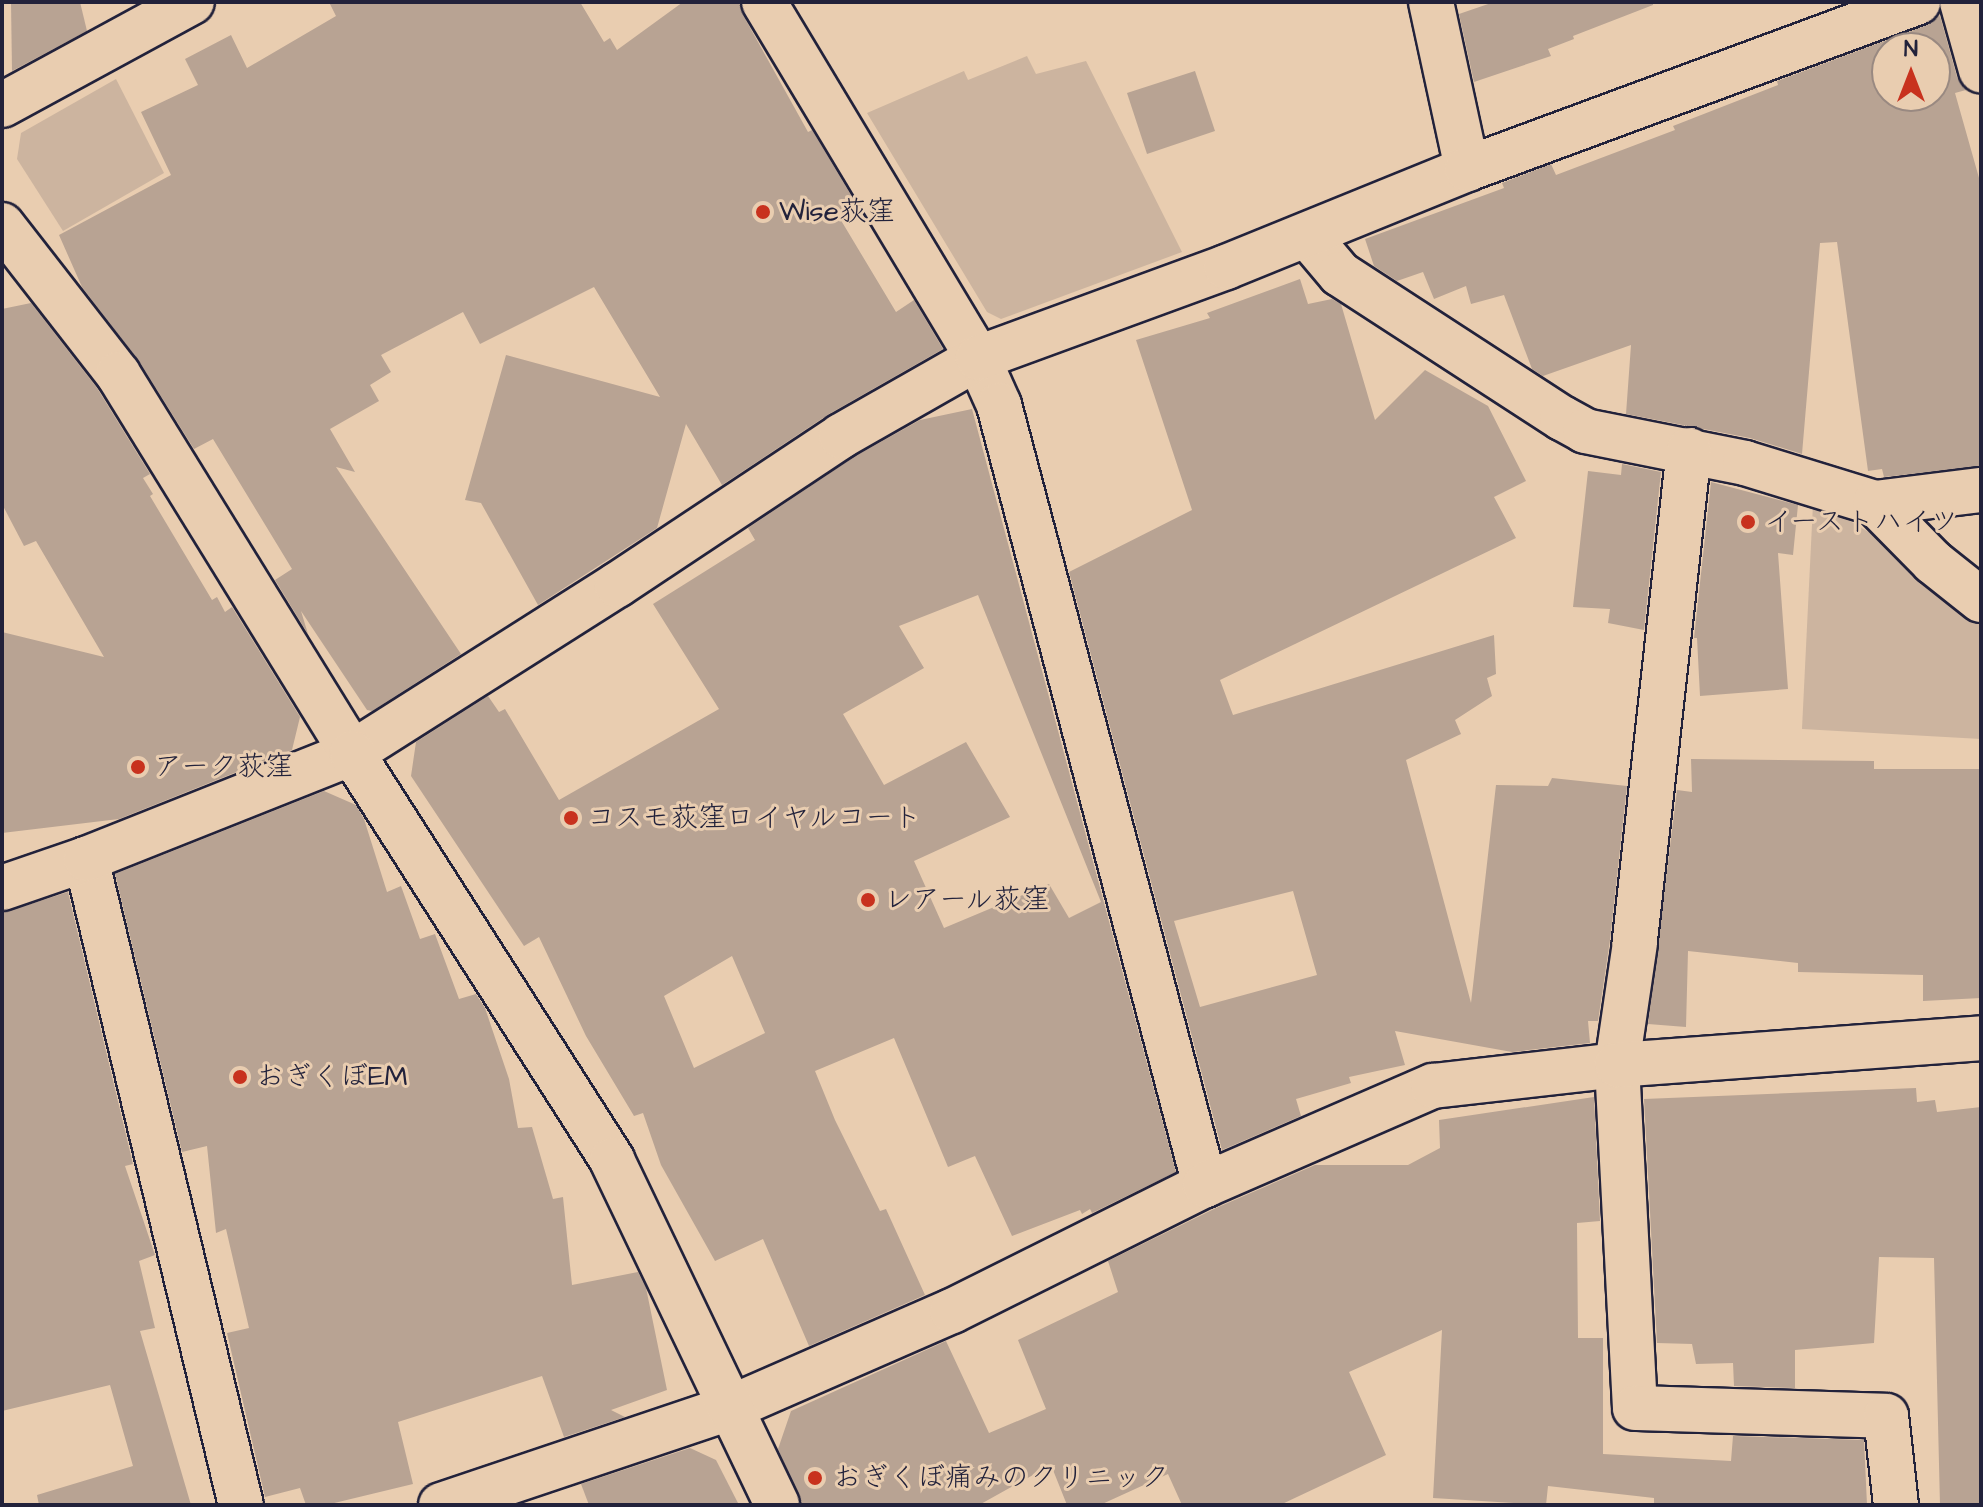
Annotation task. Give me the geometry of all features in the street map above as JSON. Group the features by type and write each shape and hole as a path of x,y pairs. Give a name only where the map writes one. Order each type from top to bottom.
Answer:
{"street":[{"path":"2,105 192,2"},
{"path":"764,2 978,358 999,405 1205,1185"},
{"path":"1431,2 1467,169"},
{"path":"2,888 86,859 352,753 617,585 841,436 978,358 1307,235 1467,169 1918,2"},
{"path":"1962,2 1981,70"},
{"path":"2,225 118,374 352,753 612,1160 777,1505"},
{"path":"1307,235 1340,274 1585,431 1689,450 1875,503 1981,490"},
{"path":"1689,450 1635,943 1617,1065 1635,1408 1886,1416 1896,1505"},
{"path":"1875,503 1933,562 1981,600"},
{"path":"86,859 241,1505"},
{"path":"443,1505 732,1407 952,1311 1205,1185 1433,1086 1617,1065 1981,1038"}],"shaded area":[{"path":"1027,56 1036,74 1086,61 1182,252 1001,319 987,312 867,113 964,71 968,80"},
{"path":"116,79 164,173 63,231 17,159 21,133"},
{"path":"1813,504 1833,511 1904,553 1981,617 1981,739 1802,729"}],"building":[{"path":"11,2 80,2 87,31 12,71"},
{"path":"329,2 580,2 604,42 610,38 617,50 683,2 739,2 743,15 808,132 812,130 861,212 842,222 896,312 914,300 943,349 829,414 722,485 686,424 657,528 538,605 481,503 465,500 506,355 660,397 594,287 480,344 463,312 381,355 391,372 370,385 379,401 330,429 355,472 336,467 461,654 372,711 367,710 301,611 308,634 275,580 292,569 213,439 194,449 139,361 82,287 59,235 171,175 141,112 198,85 185,59 231,35 247,68 336,16"},
{"path":"1494,2 1653,2 1653,5 1573,36 1574,39 1548,49 1551,56 1474,82 1459,14"},
{"path":"1940,16 1944,32 1908,32"},
{"path":"1871,46 1871,112 1951,112 1951,55 1957,77 1966,90 1955,93 1981,185 1981,466 1884,477 1882,469 1868,471 1837,242 1820,243 1802,454 1750,438 1626,414 1631,345 1543,376 1532,369 1504,295 1471,304 1466,286 1434,299 1423,272 1397,281 1374,266 1365,239 1504,188 1502,183 1551,164 1556,175 1675,130 1673,126 1778,85 1777,81"},
{"path":"1195,71 1215,131 1147,154 1127,93"},
{"path":"1300,279 1308,304 1332,299 1341,304 1375,420 1425,370 1488,406 1526,481 1494,497 1516,538 1220,680 1233,715 1494,635 1496,674 1487,678 1492,696 1455,720 1461,734 1406,760 1471,1003 1496,785 1548,786 1552,778 1627,786 1610,940 1598,1021 1588,1021 1590,1043 1512,1052 1395,1031 1405,1065 1349,1077 1351,1083 1296,1099 1301,1116 1222,1150 1069,572 1192,510 1136,340 1210,318 1207,313","holes":["1293,891 1317,975 1200,1007 1174,921"]},
{"path":"31,303 97,388 150,474 143,478 153,494 150,496 212,600 217,597 225,612 232,607 300,717 292,750 119,819 2,833 2,632 104,657 36,541 24,546 2,504 2,309"},
{"path":"972,409 1176,1172 1092,1213 1090,1209 1082,1214 1080,1210 1012,1236 975,1156 948,1167 894,1038 815,1071 835,1120 880,1211 886,1209 925,1295 809,1346 763,1239 715,1261 661,1165 643,1113 634,1116 586,1036 539,937 524,946 411,776 416,742 488,696 499,712 505,709 559,800 719,709 653,604 755,540 748,528 854,457 920,420","holes":["978,595 1101,902 1069,918 1049,884 944,928 914,861 1010,817 966,742 884,785 843,714 924,668 899,626","732,956 765,1033 694,1068 664,996"]},
{"path":"1622,464 1661,472 1644,630 1608,623 1610,609 1573,607 1588,471 1621,475"},
{"path":"1711,482 1798,505 1793,555 1778,553 1788,689 1700,696 1697,638 1694,638"},
{"path":"1691,759 1874,761 1874,769 1981,769 1981,998 1923,1001 1923,975 1798,972 1798,963 1688,951 1686,1027 1648,1024 1677,790 1692,792"},
{"path":"324,791 356,805 364,819 387,892 401,886 420,939 435,934 459,999 476,994 485,1008 509,1079 518,1128 532,1127 553,1199 563,1197 572,1285 638,1272 646,1288 667,1390 611,1410 625,1417 564,1437 542,1376 398,1422 413,1484 326,1505 306,1505 300,1488 265,1497 227,1333 249,1328 226,1229 216,1233 207,1146 182,1152 115,874"},
{"path":"68,892 133,1164 125,1166 155,1255 139,1261 155,1328 140,1331 191,1505 39,1505 37,1495 133,1466 110,1385 2,1411 2,913"},
{"path":"1916,1088 1917,1102 1935,1100 1937,1112 1981,1107 1981,1505 1940,1505 1934,1258 1879,1257 1874,1343 1795,1350 1795,1388 1734,1386 1733,1363 1696,1364 1692,1344 1657,1343 1644,1099"},
{"path":"1594,1097 1600,1221 1577,1223 1578,1338 1603,1338 1603,1454 1731,1461 1733,1436 1864,1440 1867,1505 1654,1505 1654,1498 1548,1486 1546,1505 1433,1498 1442,1330 1349,1372 1386,1455 1280,1505 1182,1505 1168,1474 1100,1505 1067,1505 1051,1465 979,1505 802,1505 778,1449 791,1411 946,1341 989,1433 1046,1409 1018,1340 1118,1292 1108,1261 1216,1208 1315,1165 1408,1165 1440,1148 1439,1120"},
{"path":"690,1448 716,1460 739,1505 589,1505 581,1484"}],"place":[{"name":"Wise荻窪","path":"763,212"},
{"name":"イーストハイツ","path":"1748,522"},
{"name":"アーク荻窪","path":"138,767"},
{"name":"コスモ荻窪ロイヤルコート","path":"571,818"},
{"name":"レアール荻窪","path":"868,900"},
{"name":"おぎくぼEM","path":"240,1077"},
{"name":"おぎくぼ痛みのクリニック","path":"815,1478"}]}
